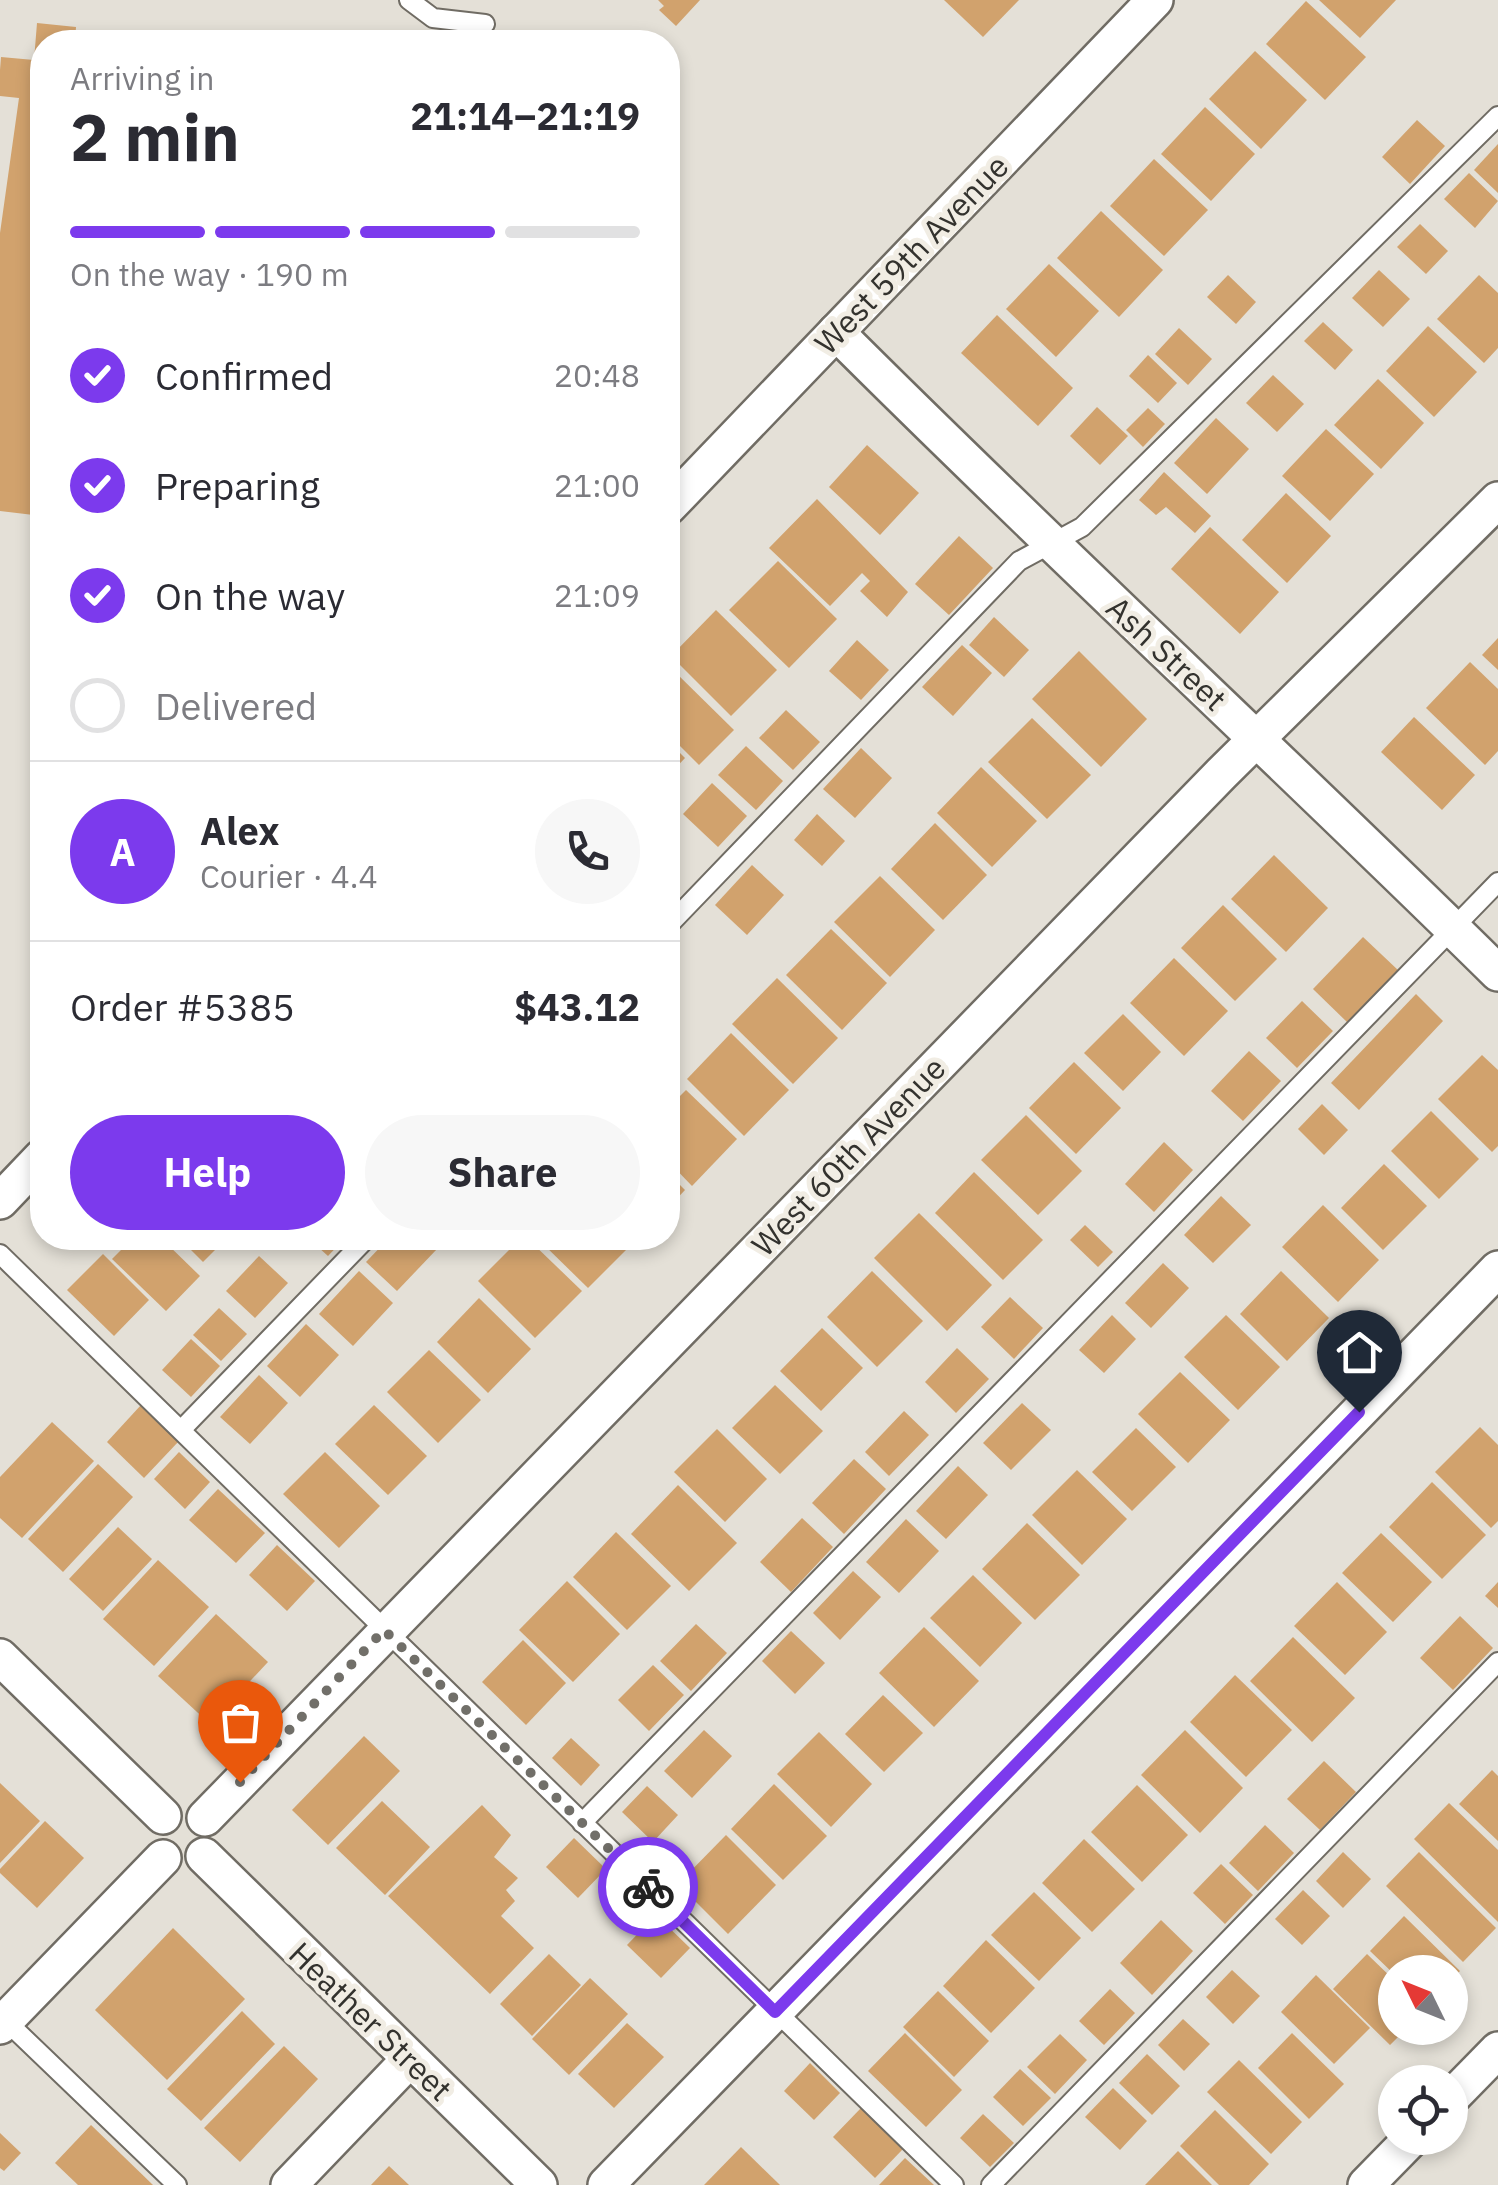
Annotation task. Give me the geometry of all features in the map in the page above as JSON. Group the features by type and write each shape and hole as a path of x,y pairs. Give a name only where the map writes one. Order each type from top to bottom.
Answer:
{"street":[{"name":"West 59th Avenue","path":"680,494 1155,0"},
{"name":"Ash Street","path":"836,332 1498,974"},
{"name":"West 60th Avenue","path":"204,1818 1257,738 1498,500"},
{"path":"0,1201 30,1170"},
{"path":"606,2185 1498,1269"},
{"path":"0,1658 163,1816"},
{"path":"180,1808 198,1812 204,1818 212,1833 204,1856 188,1865 163,1858 157,1850 154,1832 163,1816 180,1808"},
{"name":"Heather Street","path":"204,1856 538,2185"},
{"path":"2,2021 163,1858"},
{"path":"1468,2081 1498,2050"},
{"path":"289,2185 410,2060"},
{"path":"1366,2185 1395,2155"}],"lane":[{"path":"409,0 434,18 486,24"},
{"path":"680,914 1018,562 1082,527 1498,116"},
{"path":"582,1822 1498,882"},
{"path":"182,1430 355,1250"},
{"path":"0,1254 954,2185"},
{"path":"991,2185 1498,1662"},
{"path":"2,2021 176,2185"}],"building":[{"path":"658,0 700,0 676,26 659,10 664,6"},
{"path":"944,0 1019,0 983,37"},
{"path":"1319,0 1396,0 1360,38"},
{"path":"1306,1 1366,57 1325,100 1266,44"},
{"path":"37,23 76,27 76,30 36,30"},
{"path":"1255,51 1307,100 1261,149 1209,99"},
{"path":"1,57 30,60 30,515 0,511 0,233 19,98 0,96"},
{"path":"1205,107 1255,154 1211,201 1161,154"},
{"path":"1417,120 1445,146 1410,184 1382,157"},
{"path":"1498,144 1498,193 1474,170"},
{"path":"1154,159 1208,210 1164,256 1110,206"},
{"path":"1469,173 1498,201 1475,228 1444,199"},
{"path":"1101,211 1163,270 1119,317 1057,258"},
{"path":"1420,224 1448,251 1426,274 1397,247"},
{"path":"1049,264 1099,311 1056,357 1006,309"},
{"path":"1379,270 1410,299 1383,327 1352,298"},
{"path":"1228,275 1256,302 1236,324 1207,297"},
{"path":"1479,275 1498,293 1498,348 1484,363 1437,319"},
{"path":"997,315 1073,388 1038,426 961,353"},
{"path":"1323,322 1353,350 1335,370 1304,341"},
{"path":"1428,326 1477,372 1434,417 1386,371"},
{"path":"1179,328 1212,359 1188,385 1155,354"},
{"path":"1148,355 1177,383 1158,403 1129,376"},
{"path":"1273,375 1304,404 1277,432 1246,403"},
{"path":"1378,379 1424,423 1381,469 1334,425"},
{"path":"1097,407 1128,436 1100,465 1070,436"},
{"path":"1148,408 1165,424 1143,447 1126,430"},
{"path":"1216,418 1249,449 1207,494 1174,463"},
{"path":"1326,429 1374,474 1330,521 1282,476"},
{"path":"867,445 919,493 880,535 829,487"},
{"path":"1164,472 1211,516 1195,533 1166,507 1156,515 1139,500"},
{"path":"1286,493 1331,536 1287,583 1242,540"},
{"path":"817,499 908,592 887,617 860,591 870,581 862,573 830,606 769,548"},
{"path":"1210,527 1279,592 1240,634 1171,569"},
{"path":"959,536 993,568 949,615 915,584"},
{"path":"778,561 837,619 789,668 729,610"},
{"path":"716,610 777,670 731,716 680,665 680,647"},
{"path":"994,617 1029,650 1004,677 969,645"},
{"path":"1498,638 1498,670 1482,655"},
{"path":"857,640 889,670 861,700 829,671"},
{"path":"962,645 992,673 953,716 922,687"},
{"path":"1079,651 1147,719 1101,767 1032,699"},
{"path":"1470,662 1498,689 1498,751 1485,765 1426,708"},
{"path":"680,677 734,730 699,765 680,746"},
{"path":"786,710 820,742 793,770 759,738"},
{"path":"1414,717 1475,775 1442,810 1381,752"},
{"path":"1032,718 1091,775 1047,819 988,762"},
{"path":"746,746 783,781 756,810 718,775"},
{"path":"861,748 892,778 855,818 823,789"},
{"path":"981,767 1037,821 992,867 937,813"},
{"path":"712,783 747,816 718,847 683,814"},
{"path":"817,814 845,841 822,866 794,840"},
{"path":"935,823 987,875 943,920 891,869"},
{"path":"1274,855 1328,908 1286,952 1231,899"},
{"path":"752,865 784,895 747,935 715,905"},
{"path":"880,876 935,930 890,977 834,922"},
{"path":"1223,905 1277,959 1235,1001 1181,948"},
{"path":"831,929 887,983 842,1030 786,975"},
{"path":"1363,937 1399,971 1349,1024 1313,989"},
{"path":"1174,958 1228,1011 1184,1056 1130,1003"},
{"path":"777,978 838,1038 793,1084 732,1024"},
{"path":"1416,994 1443,1021 1359,1110 1331,1083"},
{"path":"1302,1001 1333,1031 1297,1068 1266,1038"},
{"path":"1123,1014 1161,1052 1123,1091 1084,1053"},
{"path":"731,1033 789,1090 744,1136 687,1079"},
{"path":"1249,1051 1281,1081 1243,1121 1211,1091"},
{"path":"1482,1055 1498,1070 1498,1146 1492,1152 1438,1099"},
{"path":"1074,1062 1121,1108 1076,1154 1029,1108"},
{"path":"686,1090 737,1139 692,1186 680,1174 680,1096"},
{"path":"1322,1104 1348,1130 1324,1155 1298,1129"},
{"path":"1431,1111 1479,1159 1439,1199 1391,1151"},
{"path":"1026,1115 1082,1171 1038,1215 981,1160"},
{"path":"1164,1142 1193,1170 1154,1212 1125,1184"},
{"path":"1384,1164 1427,1206 1383,1250 1341,1208"},
{"path":"974,1172 1043,1240 1003,1280 935,1213"},
{"path":"1221,1196 1251,1225 1213,1263 1184,1235"},
{"path":"1323,1205 1379,1260 1338,1302 1282,1247"},
{"path":"919,1213 992,1285 947,1331 874,1258"},
{"path":"1085,1225 1113,1252 1098,1267 1070,1240"},
{"path":"121,1250 173,1250 200,1276 166,1311 112,1259"},
{"path":"191,1250 215,1250 203,1262"},
{"path":"378,1250 436,1250 397,1291 366,1262"},
{"path":"509,1250 539,1250 582,1291 535,1338 478,1281"},
{"path":"549,1250 626,1250 588,1288"},
{"path":"103,1254 149,1300 114,1336 67,1290"},
{"path":"259,1256 288,1283 255,1318 226,1291"},
{"path":"1163,1263 1189,1288 1151,1328 1125,1303"},
{"path":"359,1271 393,1303 353,1346 319,1314"},
{"path":"872,1271 923,1321 877,1367 827,1317"},
{"path":"1281,1271 1329,1318 1287,1361 1240,1314"},
{"path":"1010,1297 1043,1328 1014,1359 981,1327"},
{"path":"479,1298 531,1349 488,1393 437,1342"},
{"path":"219,1308 247,1334 221,1361 193,1335"},
{"path":"1112,1315 1136,1339 1104,1373 1079,1350"},
{"path":"1226,1315 1280,1367 1238,1410 1184,1357"},
{"path":"306,1324 339,1355 300,1397 267,1366"},
{"path":"822,1328 863,1368 821,1411 780,1371"},
{"path":"191,1339 220,1366 191,1397 162,1370"},
{"path":"957,1348 989,1379 956,1413 925,1382"},
{"path":"429,1350 481,1400 438,1443 387,1392"},
{"path":"1180,1372 1230,1420 1188,1463 1138,1414"},
{"path":"259,1375 288,1403 250,1444 220,1417"},
{"path":"775,1385 823,1431 780,1474 732,1428"},
{"path":"1022,1403 1051,1430 1011,1470 983,1443"},
{"path":"141,1405 179,1441 144,1478 107,1442"},
{"path":"374,1405 427,1456 388,1495 335,1444"},
{"path":"904,1411 929,1435 889,1476 865,1452"},
{"path":"52,1422 94,1461 22,1538 0,1518 0,1477"},
{"path":"1480,1427 1498,1445 1498,1521 1491,1528 1435,1472"},
{"path":"1136,1428 1176,1467 1132,1511 1092,1472"},
{"path":"717,1429 767,1479 725,1522 674,1472"},
{"path":"179,1452 210,1482 185,1509 154,1479"},
{"path":"325,1452 380,1506 339,1548 283,1494"},
{"path":"854,1459 886,1489 844,1534 812,1503"},
{"path":"98,1464 133,1497 63,1572 28,1539"},
{"path":"958,1466 988,1495 946,1539 916,1511"},
{"path":"1077,1470 1127,1519 1082,1565 1032,1515"},
{"path":"1432,1482 1486,1535 1442,1579 1389,1527"},
{"path":"678,1485 737,1543 689,1591 631,1534"},
{"path":"218,1489 265,1533 236,1563 189,1520"},
{"path":"802,1518 833,1547 791,1592 760,1562"},
{"path":"906,1519 939,1551 899,1593 866,1562"},
{"path":"1027,1523 1080,1575 1035,1620 982,1569"},
{"path":"118,1527 152,1559 103,1611 69,1579"},
{"path":"616,1532 671,1586 627,1630 573,1577"},
{"path":"1381,1533 1432,1582 1393,1622 1342,1573"},
{"path":"277,1545 315,1581 287,1611 249,1575"},
{"path":"158,1560 209,1607 154,1666 103,1619"},
{"path":"853,1571 881,1597 840,1640 813,1613"},
{"path":"973,1575 1022,1623 980,1667 930,1618"},
{"path":"567,1581 620,1634 573,1682 519,1630"},
{"path":"1337,1582 1387,1632 1345,1675 1294,1626"},
{"path":"1498,1582 1498,1608 1485,1596"},
{"path":"216,1614 268,1662 210,1724 158,1676"},
{"path":"1460,1616 1493,1648 1453,1690 1420,1658"},
{"path":"696,1624 727,1653 691,1691 660,1661"},
{"path":"924,1627 979,1681 934,1727 879,1673"},
{"path":"791,1631 825,1663 795,1694 762,1661"},
{"path":"1293,1637 1355,1698 1312,1742 1250,1681"},
{"path":"523,1640 566,1683 526,1725 482,1682"},
{"path":"653,1665 684,1695 649,1731 618,1700"},
{"path":"1235,1675 1292,1730 1246,1777 1190,1722"},
{"path":"883,1695 923,1733 884,1772 845,1734"},
{"path":"704,1730 732,1756 692,1798 664,1771"},
{"path":"1185,1730 1243,1788 1200,1833 1141,1775"},
{"path":"819,1732 872,1784 831,1827 777,1774"},
{"path":"364,1736 400,1771 328,1845 292,1810"},
{"path":"571,1738 600,1765 581,1786 552,1758"},
{"path":"1324,1761 1356,1792 1320,1830 1287,1799"},
{"path":"1492,1770 1498,1776 1498,1841 1459,1804"},
{"path":"0,1783 40,1821 0,1863"},
{"path":"774,1784 827,1836 783,1880 731,1829"},
{"path":"1137,1785 1188,1835 1142,1882 1091,1832"},
{"path":"647,1786 678,1815 653,1842 622,1812"},
{"path":"382,1801 430,1847 385,1895 336,1848"},
{"path":"1449,1803 1498,1850 1498,1922 1414,1839"},
{"path":"482,1805 511,1835 494,1857 518,1878 506,1890 515,1901 501,1916 534,1948 490,1994 388,1896"},
{"path":"45,1821 84,1858 37,1908 0,1869"},
{"path":"1265,1825 1294,1853 1258,1891 1229,1863"},
{"path":"726,1835 776,1885 728,1934 678,1884"},
{"path":"574,1838 606,1869 578,1898 546,1867"},
{"path":"1084,1839 1135,1889 1092,1932 1042,1883"},
{"path":"1343,1852 1371,1879 1343,1908 1316,1881"},
{"path":"1419,1852 1496,1928 1468,1957 1456,1955 1386,1886"},
{"path":"1221,1864 1253,1895 1225,1924 1193,1893"},
{"path":"1303,1890 1330,1916 1302,1945 1275,1919"},
{"path":"1034,1892 1081,1938 1039,1981 991,1935"},
{"path":"656,1915 690,1948 661,1978 627,1945"},
{"path":"1404,1916 1444,1955 1378,1955 1378,1959 1370,1951"},
{"path":"1161,1920 1193,1951 1152,1995 1120,1963"},
{"path":"173,1928 245,1999 167,2080 95,2010"},
{"path":"986,1940 1035,1988 991,2033 943,1986"},
{"path":"549,1954 581,1985 532,2036 500,2004"},
{"path":"1367,1954 1378,1965 1378,2033 1333,1989"},
{"path":"1232,1970 1260,1996 1233,2024 1206,1997"},
{"path":"1316,1975 1370,2028 1334,2064 1281,2012"},
{"path":"590,1978 628,2014 569,2075 532,2039"},
{"path":"1110,1989 1135,2013 1104,2045 1079,2021"},
{"path":"938,1991 989,2041 954,2077 903,2027"},
{"path":"242,2011 275,2044 201,2121 167,2089"},
{"path":"1183,2019 1210,2044 1184,2071 1158,2045"},
{"path":"627,2023 664,2057 614,2108 578,2074"},
{"path":"905,2033 962,2090 926,2127 868,2071"},
{"path":"1292,2033 1344,2084 1309,2119 1258,2068"},
{"path":"1060,2034 1087,2060 1055,2094 1027,2067"},
{"path":"284,2046 318,2079 240,2162 204,2128"},
{"path":"1147,2054 1180,2086 1152,2115 1119,2083"},
{"path":"1239,2060 1302,2122 1271,2154 1207,2092"},
{"path":"810,2063 840,2093 814,2120 784,2091"},
{"path":"1020,2069 1051,2098 1023,2126 993,2097"},
{"path":"1113,2088 1147,2121 1120,2150 1085,2117"},
{"path":"861,2108 903,2149 875,2178 833,2137"},
{"path":"1215,2110 1269,2164 1249,2185 1219,2185 1180,2146"},
{"path":"983,2114 1014,2143 990,2167 960,2138"},
{"path":"91,2125 153,2185 78,2185 55,2163"},
{"path":"0,2133 21,2153 4,2171 0,2168"},
{"path":"741,2147 780,2185 704,2185"},
{"path":"1178,2151 1212,2185 1145,2185"},
{"path":"905,2158 934,2185 879,2185"},
{"path":"389,2166 409,2185 371,2185"}],"way so far":[{"path":"240,1782 384,1630 648,1887"}],"route":[{"path":"648,1887 775,2012 1359,1412"}]}
